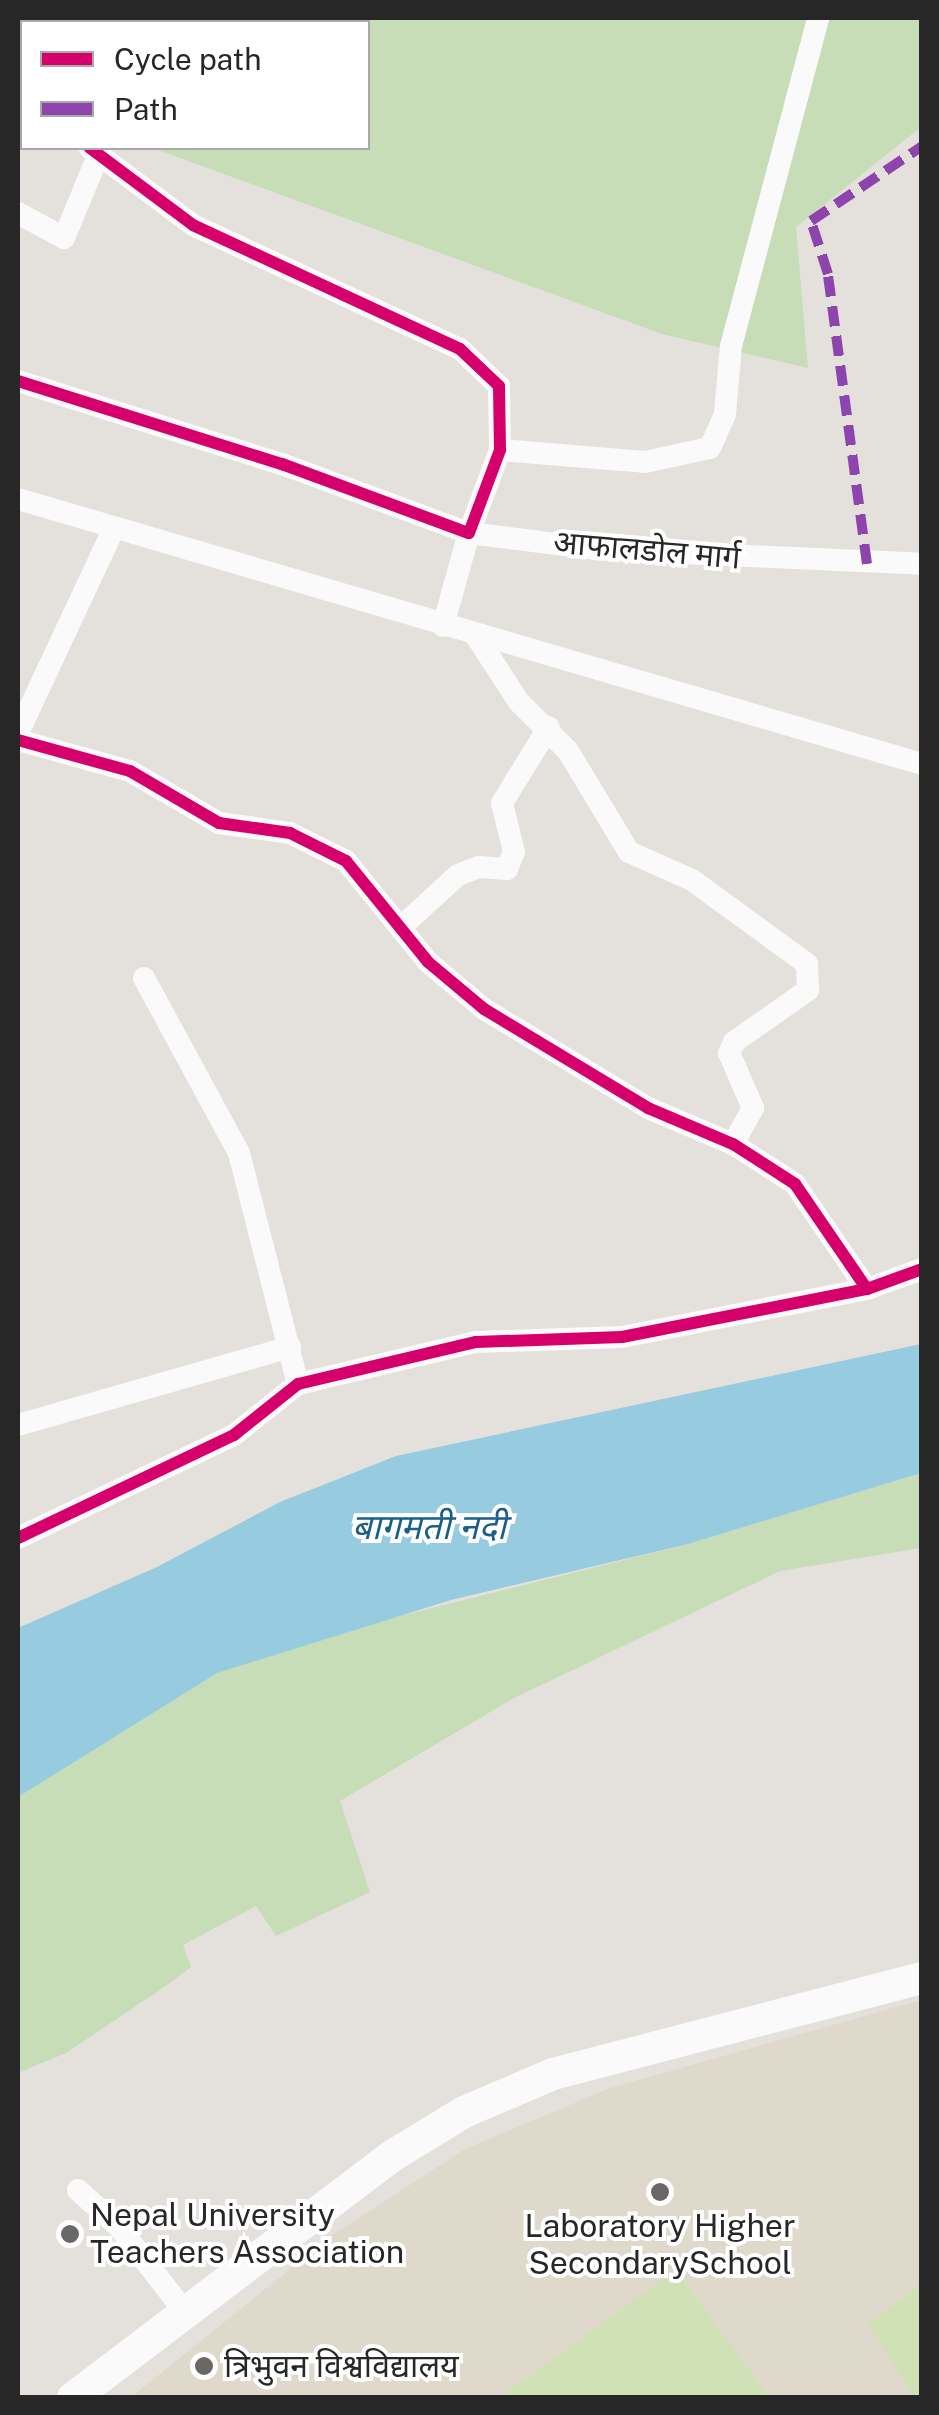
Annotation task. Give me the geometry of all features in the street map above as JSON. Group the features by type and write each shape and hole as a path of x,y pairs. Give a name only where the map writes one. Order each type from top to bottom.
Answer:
{"main road":[{"path":"73,2397 392,2156 464,2112 553,2074 922,1978"}],"street":[{"path":"500,450 645,462 710,448 725,414 732,346 818,18"},
{"path":"18,213 64,238 94,152 192,226 460,349 499,386 500,450 469,534 443,626"},
{"name":"आफालडोल मार्ग","path":"18,381 282,464 469,534 595,549 922,564"},
{"path":"18,499 113,530 922,764"},
{"path":"113,530 18,736 130,771 219,823 290,833 346,862 428,962 501,1020 648,1108 733,1144 794,1184 868,1289"},
{"path":"476,636 519,702 548,727 629,852 692,880 807,964 808,990 734,1042 729,1054 753,1108 733,1144"},
{"path":"400,927 458,875 479,867 507,869 514,852 502,802 548,727"},
{"path":"144,978 239,1154 298,1384"},
{"path":"18,1538 234,1435 298,1384 476,1342 622,1337 868,1289 922,1269"},
{"path":"18,1425 290,1347"},
{"path":"78,2190 119,2227 185,2312"}],"shaded area":[{"name":"Laboratory Higher SecondarySchool","path":"921,2000 921,2397 130,2398 331,2236 465,2149 610,2088"}],"green space":[{"path":"921,18 921,127 796,227 808,368 662,334 158,150 370,150 370,20 74,20"},
{"path":"921,1473 921,1548 780,1571 512,1699 340,1801 370,1892 276,1936 256,1906 183,1945 191,1967 170,1983 66,2053 18,2073 18,1797 127,1724 217,1673 352,1628 688,1544"},
{"path":"676,2270 769,2397 500,2397"},
{"path":"919,2286 922,2397 915,2398 868,2324"}],"water":[{"name":"बागमती नदी","path":"921,1344 921,1473 688,1544 451,1600 217,1673 18,1797 18,1628 157,1567 280,1502 396,1456"}],"marked path":[{"path":"867,564 828,274 811,221 922,146"}],"cycle path":[{"path":"18,381 282,464 469,533 500,450 499,386 460,349 193,225 93,150"},
{"path":"18,740 130,771 219,823 290,833 346,861 428,962 484,1009 648,1108 733,1144 795,1184 867,1289"},
{"path":"18,1538 234,1435 298,1384 476,1342 622,1337 867,1289 922,1269"}],"place":[{"name":"Laboratory Higher SecondarySchool","path":"660,2192"},
{"name":"Nepal University Teachers Association","path":"70,2234"},
{"name":"त्रिभुवन विश्वविद्यालय","path":"204,2366"}]}
